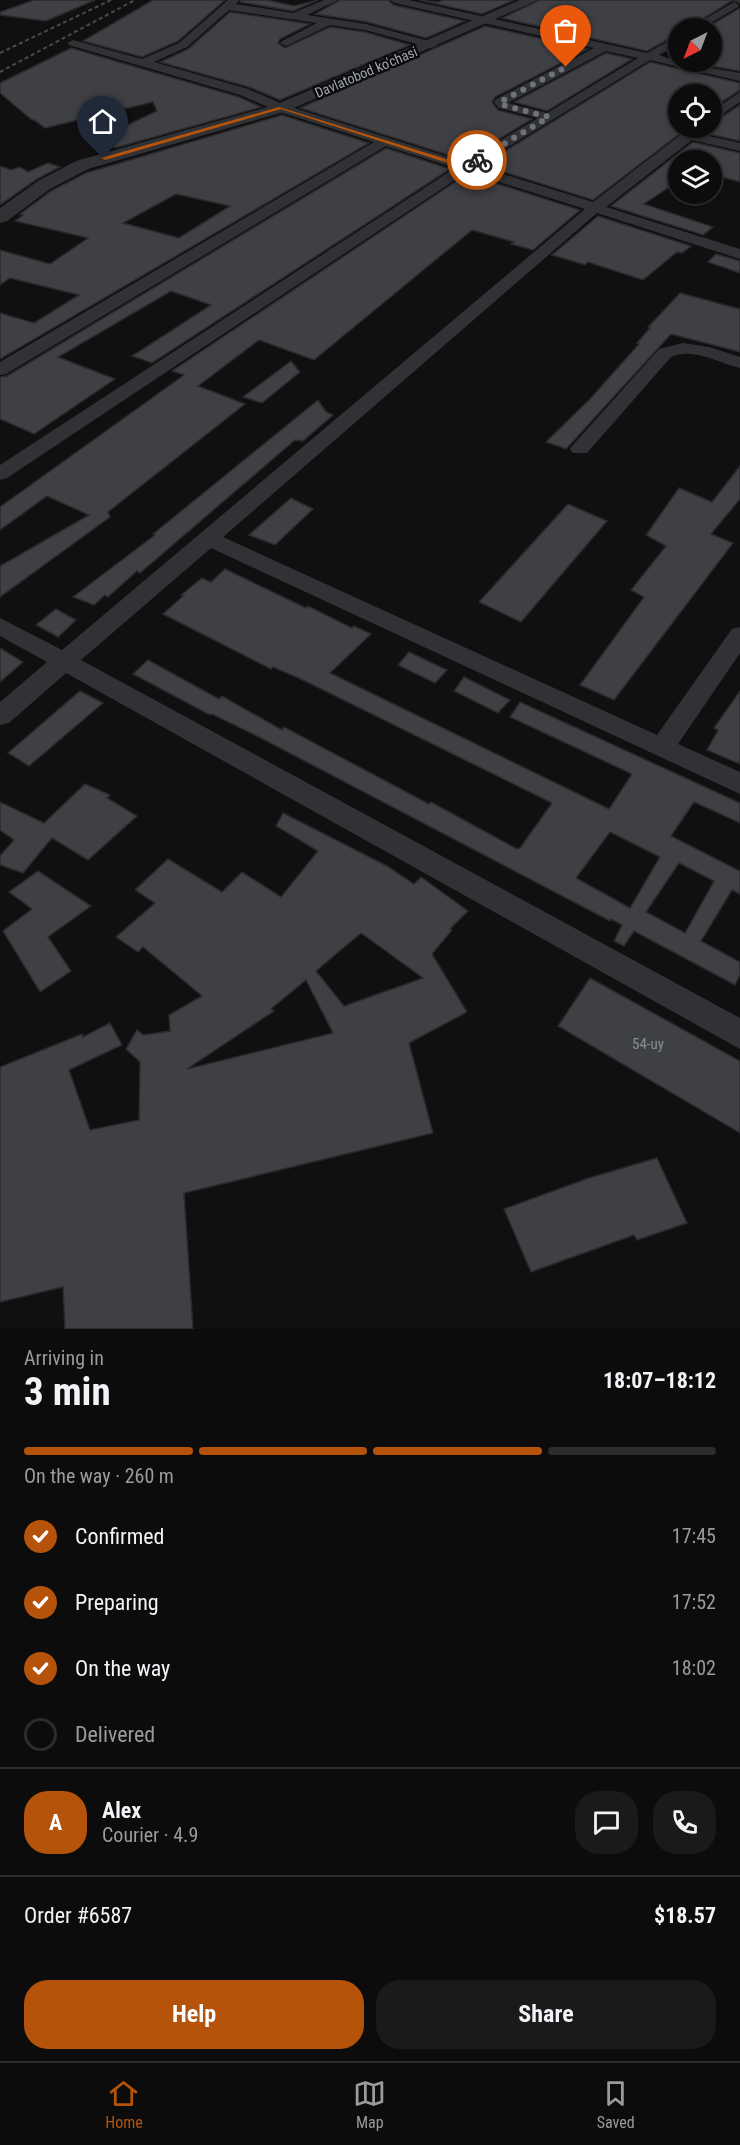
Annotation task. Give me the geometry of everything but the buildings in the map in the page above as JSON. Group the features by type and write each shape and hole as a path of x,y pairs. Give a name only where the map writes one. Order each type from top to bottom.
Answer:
{"street":[{"path":"295,15 333,0"},
{"path":"395,0 740,77"},
{"name":"Davlatobod ko'chasi","path":"0,217 44,185 82,165 281,108 432,45 531,0"},
{"path":"145,62 183,45 231,3 366,27 432,45"},
{"path":"712,18 734,5"},
{"path":"286,43 329,21"},
{"path":"73,43 244,92 281,108 740,254"},
{"path":"0,474 465,167 668,45"},
{"path":"549,117 503,105 500,102 606,46"},
{"path":"722,110 740,96"},
{"path":"0,716 595,208 685,138"},
{"path":"714,138 740,147"},
{"path":"0,370 385,141"},
{"path":"580,449 665,353 672,349 692,348 740,363"},
{"path":"207,538 740,784"},
{"path":"0,626 740,1034"},
{"path":"662,748 740,635"}],"railway":[{"path":"0,53 111,0"},
{"path":"0,72 135,0"}],"way so far":[{"path":"477,160 549,117 503,105 500,102 566,67"}],"route":[{"path":"103,158 281,108 465,167 477,160"}]}
